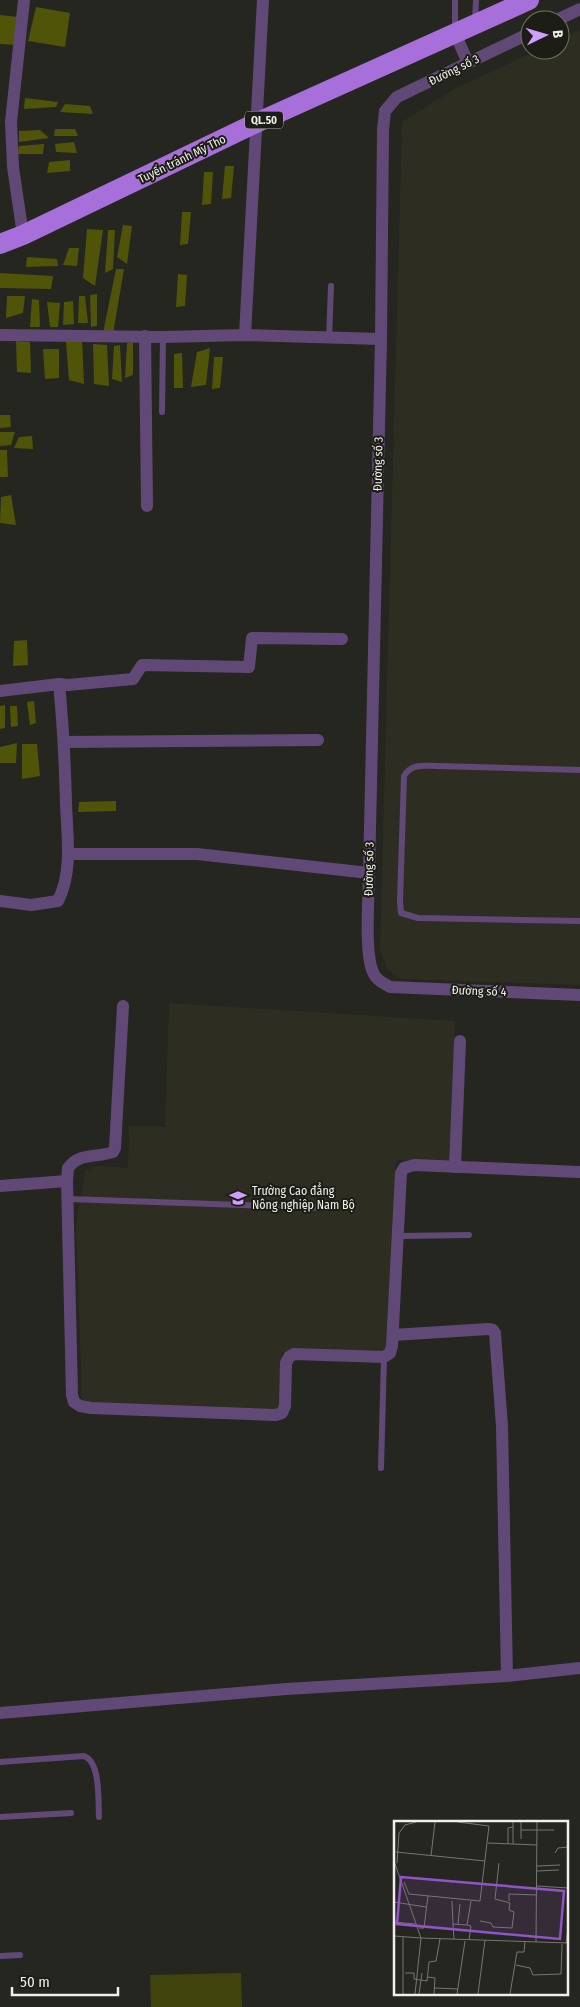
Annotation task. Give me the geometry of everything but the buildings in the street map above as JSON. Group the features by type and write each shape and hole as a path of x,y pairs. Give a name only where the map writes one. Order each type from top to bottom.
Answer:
{"highway":[{"name":"Tuyến tránh Mỹ Tho","path":"0,244 23,235 256,123 529,0"}],"street":[{"path":"23,235 13,167 11,122 24,0"},
{"path":"244,336 263,0"},
{"path":"455,33 468,63"},
{"name":"Đường số 3","path":"379,981 373,972 369,957 369,873 381,340 382,130 385,111 397,97 520,38"},
{"path":"0,334 163,337 244,336 381,340"},
{"path":"145,336 148,506"},
{"path":"0,691 59,684 133,679 142,665 249,666 252,638 342,639"},
{"path":"0,902 31,905 58,901 65,879 68,854 64,742 59,684"},
{"path":"64,742 318,740"},
{"path":"68,854 207,854 369,873"},
{"name":"Đường số 4","path":"379,981 390,987 580,995"},
{"path":"123,1006 115,1148 113,1152 108,1154 90,1155 71,1164 68,1168 72,1395 74,1402 80,1406 276,1415 282,1413 285,1406 286,1363 289,1357 294,1354 384,1357 390,1353 401,1173 404,1168 414,1165 580,1172"},
{"path":"455,1167 460,1041"},
{"path":"0,1186 67,1181"},
{"path":"392,1335 488,1329 493,1330 495,1333 502,1420 507,1676"},
{"path":"0,1713 286,1689 507,1676 580,1668"}],"lane":[{"path":"455,0 455,33"},
{"path":"475,24 476,0"},
{"path":"329,339 331,286"},
{"path":"162,412 163,337"},
{"path":"580,770 416,766 408,770 404,776 400,900 401,913 418,918 580,920"},
{"path":"68,1199 326,1208"},
{"path":"398,1236 469,1234"},
{"path":"381,1468 384,1357"},
{"path":"0,1762 84,1756 89,1758 96,1772 99,1817"},
{"path":"0,1817 71,1813"},
{"path":"0,1956 20,1955"}],"shaded area":[{"path":"580,30 580,985 401,979 387,969 380,949 402,122 454,89 520,58 520,60 570,60 570,34"},
{"name":"Trường Cao đẳng Nông nghiệp Nam Bộ","path":"169,1003 455,1021 450,1161 396,1160 388,1349 385,1352 281,1352 282,1402 280,1410 84,1402 82,1398 76,1225 85,1172 92,1167 100,1166 128,1168 129,1126 165,1127"}],"green space":[{"path":"241,1973 242,2007 151,2007 150,1975"}],"place":[{"name":"Trường Cao đẳng Nông nghiệp Nam Bộ","path":"238,1198"}]}
